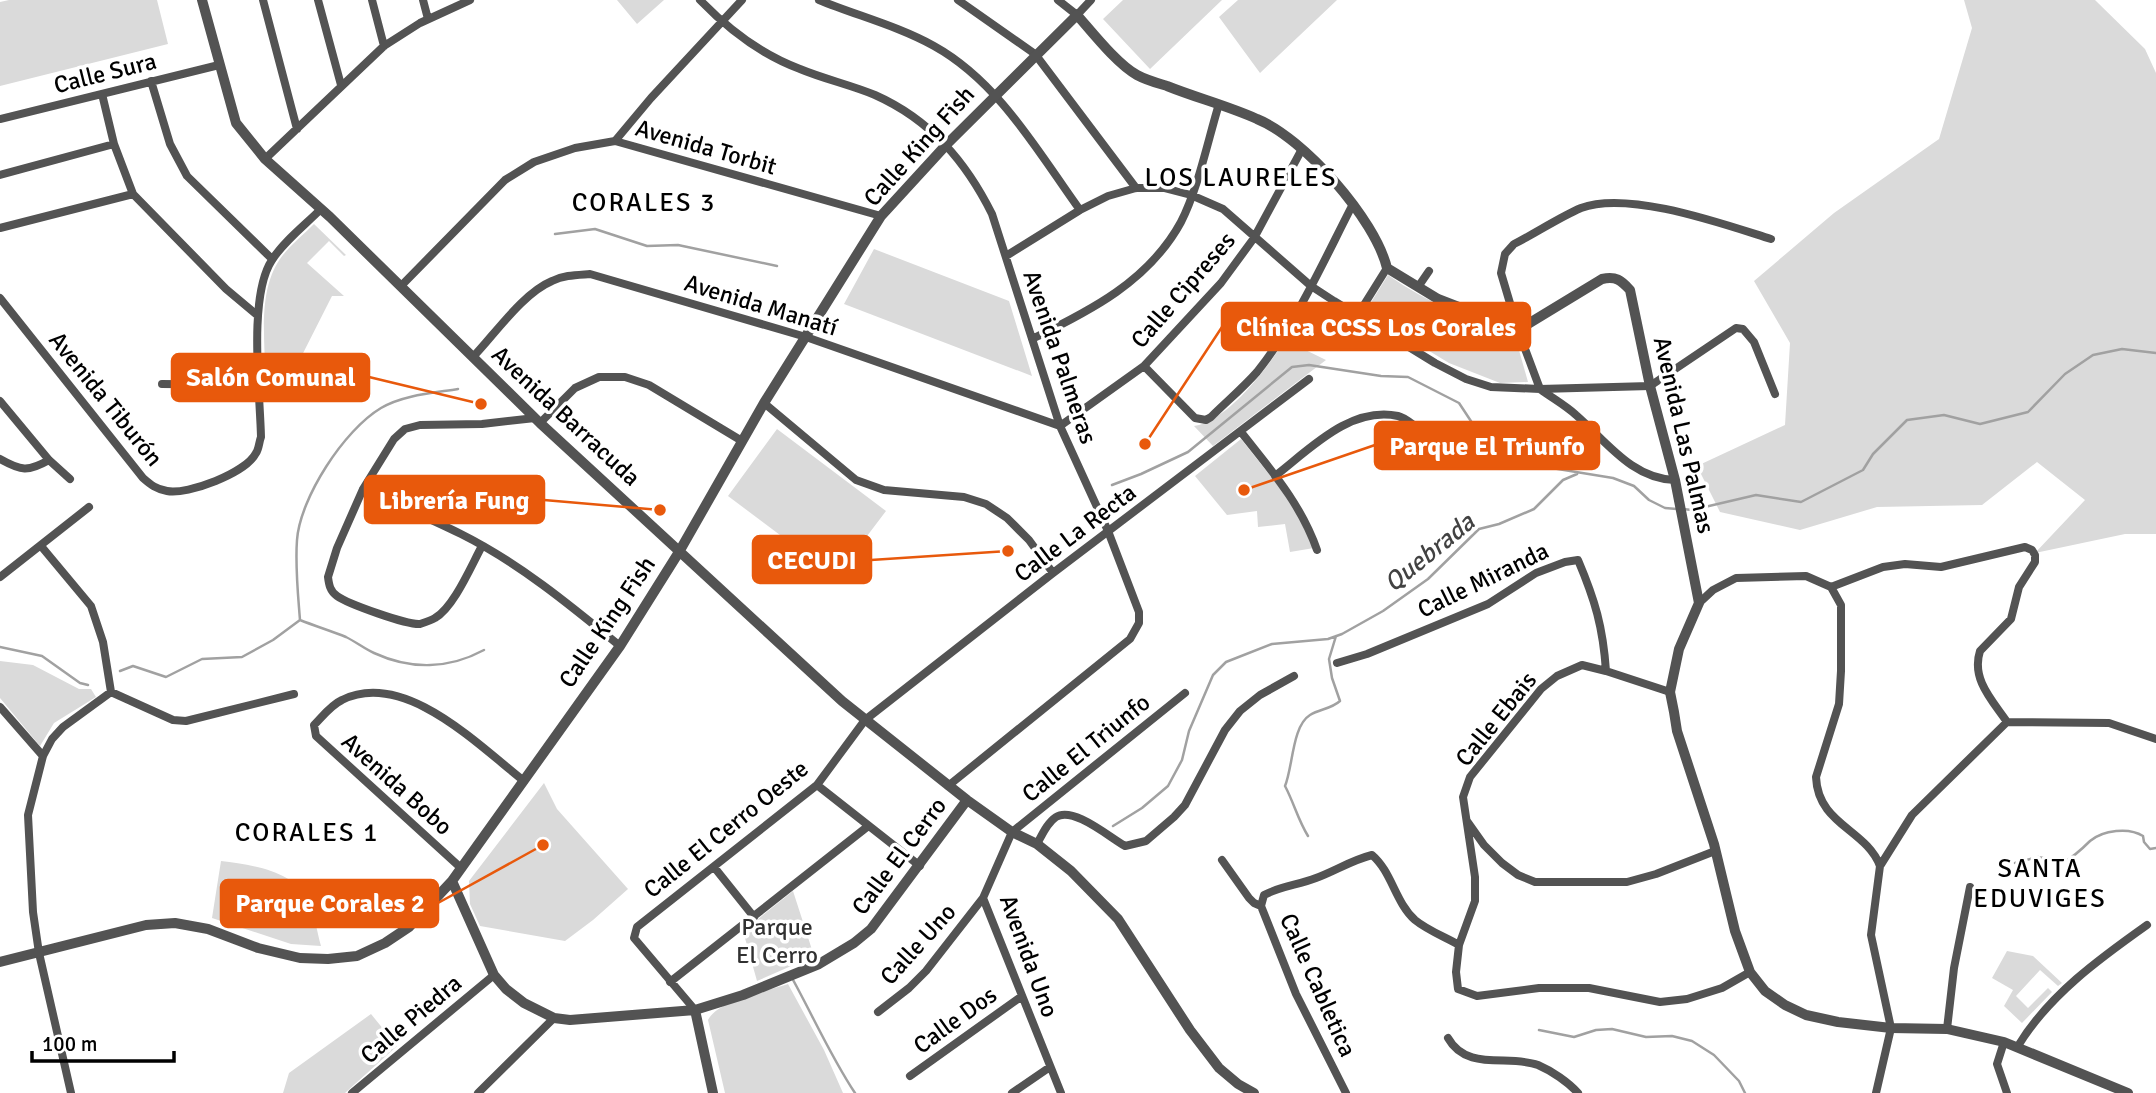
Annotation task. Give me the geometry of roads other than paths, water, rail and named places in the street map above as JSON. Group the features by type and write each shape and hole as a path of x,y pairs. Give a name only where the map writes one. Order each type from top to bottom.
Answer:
{"street":[{"name":"Avenida Barracuda","path":"202,0 236,123 265,159 321,209 538,420 679,552 865,720 967,800 1012,832 1037,844 1071,871 1118,919 1190,1030 1219,1068 1254,1093"},
{"path":"263,0 297,129"},
{"path":"318,0 341,85"},
{"path":"372,0 384,46"},
{"path":"423,0 428,19"},
{"path":"265,159 384,46 428,19 470,0"},
{"name":"Avenida Palmeras","path":"700,0 722,23 771,56 797,68 876,95 902,111 947,144 976,183 992,214 1060,426 1108,531 1139,612 1139,622 1130,639 948,786"},
{"path":"615,141 650,98 741,0"},
{"path":"819,0 891,26 937,48 957,61 996,94 1080,210"},
{"path":"958,0 1035,54 1136,188"},
{"path":"1058,0 1077,15 1102,44 1136,74 1261,120 1302,149 1353,204 1384,255 1387,268 1357,316"},
{"name":"Calle King Fish","path":"0,962 146,925 175,923 208,929 258,948 300,958 328,959 357,956 385,943 409,927 452,881 620,646 679,552 764,403 881,216 947,144 1091,0"},
{"name":"Calle Sura","path":"0,119 219,65"},
{"path":"151,81 170,144 187,176 272,259"},
{"path":"102,94 114,144 133,194 226,289 257,315"},
{"path":"1032,340 1087,313 1122,288 1146,268 1170,239 1182,220 1219,104"},
{"name":"Avenida Torbit","path":"401,286 505,180 534,162 575,148 615,141 881,216"},
{"path":"0,175 114,144"},
{"name":"Calle Cipreses","path":"1060,426 1144,366 1221,283 1254,238 1302,149"},
{"path":"1006,256 1080,210 1108,196 1136,188 1164,188 1191,195 1223,209 1311,286 1466,379 1491,387 1540,389 1650,386 1736,328 1743,328 1754,342 1775,394"},
{"path":"0,228 133,194"},
{"path":"1144,366 1195,418 1206,420 1257,371 1311,286 1353,204"},
{"path":"1675,480 1654,478 1640,472 1574,413 1540,389 1501,273 1505,254 1514,244 1581,208 1621,204 1679,211 1770,239"},
{"name":"Avenida Tiburón","path":"0,298 134,467 154,488 181,492 206,484 248,463 256,453 261,437 257,315 266,272 272,259 321,209"},
{"path":"1387,268 1450,304 1518,330"},
{"path":"1418,286 1429,271"},
{"name":"Avenida Manatí","path":"473,357 535,291 551,281 571,275 590,274 806,337 1060,426"},
{"name":"Avenida Las Palmas","path":"1518,330 1602,279 1621,279 1630,290 1650,386 1675,480 1699,603"},
{"path":"482,546 449,604 436,618 420,624 401,620 337,596 330,587 328,577 337,548 363,489 394,439 405,429 421,425 538,420 575,388 599,377 625,377 649,385 742,441"},
{"name":"Calle La Recta","path":"865,720 1309,379"},
{"path":"162,384 260,384"},
{"path":"0,401 49,460 70,479"},
{"path":"764,403 856,480 884,490 964,497 986,504 1007,518 1029,540 1053,573"},
{"path":"1275,476 1350,421 1376,416 1400,416 1421,430"},
{"path":"1241,432 1299,509 1317,550"},
{"path":"0,459 12,466 33,470 49,460"},
{"path":"363,489 482,546 558,595 620,646"},
{"path":"0,577 89,507"},
{"path":"41,546 91,606 103,642 110,692"},
{"path":"1831,587 1883,567 1905,564 1941,567 2025,547 2032,550 2035,562 2019,587 2011,619 1980,651 1978,658 1980,682 2007,722"},
{"name":"Calle Miranda","path":"1337,663 1367,654 1488,604 1536,573 1578,560 1594,598 1604,638 1606,671"},
{"path":"1880,866 1870,848 1829,813 1816,789 1816,776 1839,704 1842,671 1841,604 1831,587 1806,576 1736,578 1713,590 1699,603 1679,649 1670,692 1677,731 1715,851 1735,931 1750,972 1765,991 1806,1015 1838,1022 1891,1028 1947,1029 2004,1042 2128,1093"},
{"name":"Calle Ebais","path":"1459,945 1475,901 1475,877 1463,797 1470,777 1541,690 1557,676 1582,665 1670,692"},
{"path":"1037,844 1056,817 1064,815 1078,816 1125,846 1146,841 1185,805 1225,730 1240,711 1260,695 1294,676"},
{"path":"110,692 173,720 186,720 294,694"},
{"path":"71,1093 39,953 33,912 28,815 43,756 52,739 62,727 110,692"},
{"name":"Avenida Bobo","path":"461,868 316,736 314,725 339,701 360,693 407,699 432,710 524,781"},
{"name":"Calle El Triunfo","path":"1012,832 1185,694"},
{"path":"0,707 43,756"},
{"name":"Calle El Cerro Oeste","path":"670,982 634,938 637,927 817,785 865,720"},
{"path":"1876,1093 1891,1028 1871,935 1880,866 1912,815 2007,722 2109,723 2156,739"},
{"path":"817,785 867,827 920,866"},
{"name":"Calle El Cerro","path":"452,881 494,975 524,1003 554,1018 587,1020 695,1010 782,980 818,964 854,943 872,929 967,800"},
{"path":"1465,819 1484,845 1502,863 1518,875 1535,882 1627,882 1715,851"},
{"path":"713,1093 695,1010 670,982 867,827"},
{"name":"Avenida Uno","path":"1012,832 983,898 1061,1093"},
{"name":"Calle Cabletica","path":"1346,1093 1296,994 1262,906 1264,895 1281,886 1313,879 1372,855 1381,863 1398,896 1415,920 1459,945"},
{"path":"1222,860 1249,898 1262,906"},
{"path":"714,867 754,917"},
{"path":"1947,1029 1954,968 1970,887"},
{"name":"Calle Uno","path":"878,1012 926,971 983,898"},
{"path":"2018,1046 2035,1020 2092,963 2147,925"},
{"path":"1459,945 1456,972 1458,989 1477,996 1565,986 1660,1002 1687,999 1722,988 1750,972"},
{"name":"Calle Piedra","path":"352,1093 494,975"},
{"name":"Calle Dos","path":"910,1076 1022,996"},
{"path":"478,1093 554,1018"},
{"path":"1448,1038 1461,1053 1485,1060 1536,1064 1569,1084 1578,1093"},
{"path":"2004,1042 1997,1065 2007,1093"},
{"path":"1012,1093 1050,1066"}],"waterway":[{"path":"555,234 595,229 647,246 678,245 777,266"},
{"path":"1683,509 1692,510 1756,495 1801,502 1863,470 1873,454 1907,420 1944,415 1980,424 2028,412 2065,374 2093,355 2122,349 2156,353"},
{"path":"1112,485 1188,452 1292,367 1309,365 1381,376 1408,377 1459,403 1496,459 1613,478 1634,486 1649,500 1665,508 1677,509"},
{"name":"Quebrada","path":"300,620 297,540 306,505 326,466 353,432 381,408 408,397 458,389"},
{"name":"Quebrada","path":"1113,826 1142,808 1168,786 1182,760 1189,731 1213,675 1226,662 1272,644 1328,639 1342,634 1383,611 1428,579 1479,529 1499,524 1534,509 1563,480 1577,474"},
{"path":"300,620 346,637 388,659 416,665 444,664 484,650"},
{"name":"Quebrada","path":"120,671 133,666 166,677 202,659 242,657 273,640 300,620"},
{"name":"Quebrada","path":"1308,836 1285,786 1296,737 1304,720 1340,701 1329,659 1336,636"},
{"name":"Quebrada","path":"0,647 42,656 80,683 88,685"},
{"name":"Quebrada","path":"2015,863 2038,857 2064,862 2095,837 2116,831 2137,833 2143,836 2150,849 2156,848"},
{"name":"Quebrada","path":"792,978 855,1093"},
{"name":"Quebrada","path":"1539,1030 1574,1037 1596,1030 1612,1029 1646,1037 1672,1036 1692,1041 1714,1055 1739,1081 1745,1093"}],"place":[{"name":"Salón Comunal","path":"481,404"},
{"name":"Clínica CCSS Los Corales","path":"1145,444"},
{"name":"Parque El Triunfo","path":"1244,490"},
{"name":"Librería Fung","path":"660,510"},
{"name":"CECUDI","path":"1008,551"},
{"name":"Parque Corales 2","path":"543,845"}],"district":[{"name":"LOS LAURELES","path":"1241,177"},
{"name":"CORALES 3","path":"644,202"},
{"name":"CORALES 1","path":"307,832"},
{"name":"SANTA EDUVIGES","path":"2040,883"}],"park label":[{"name":"Parque El Cerro","path":"777,941"}]}
